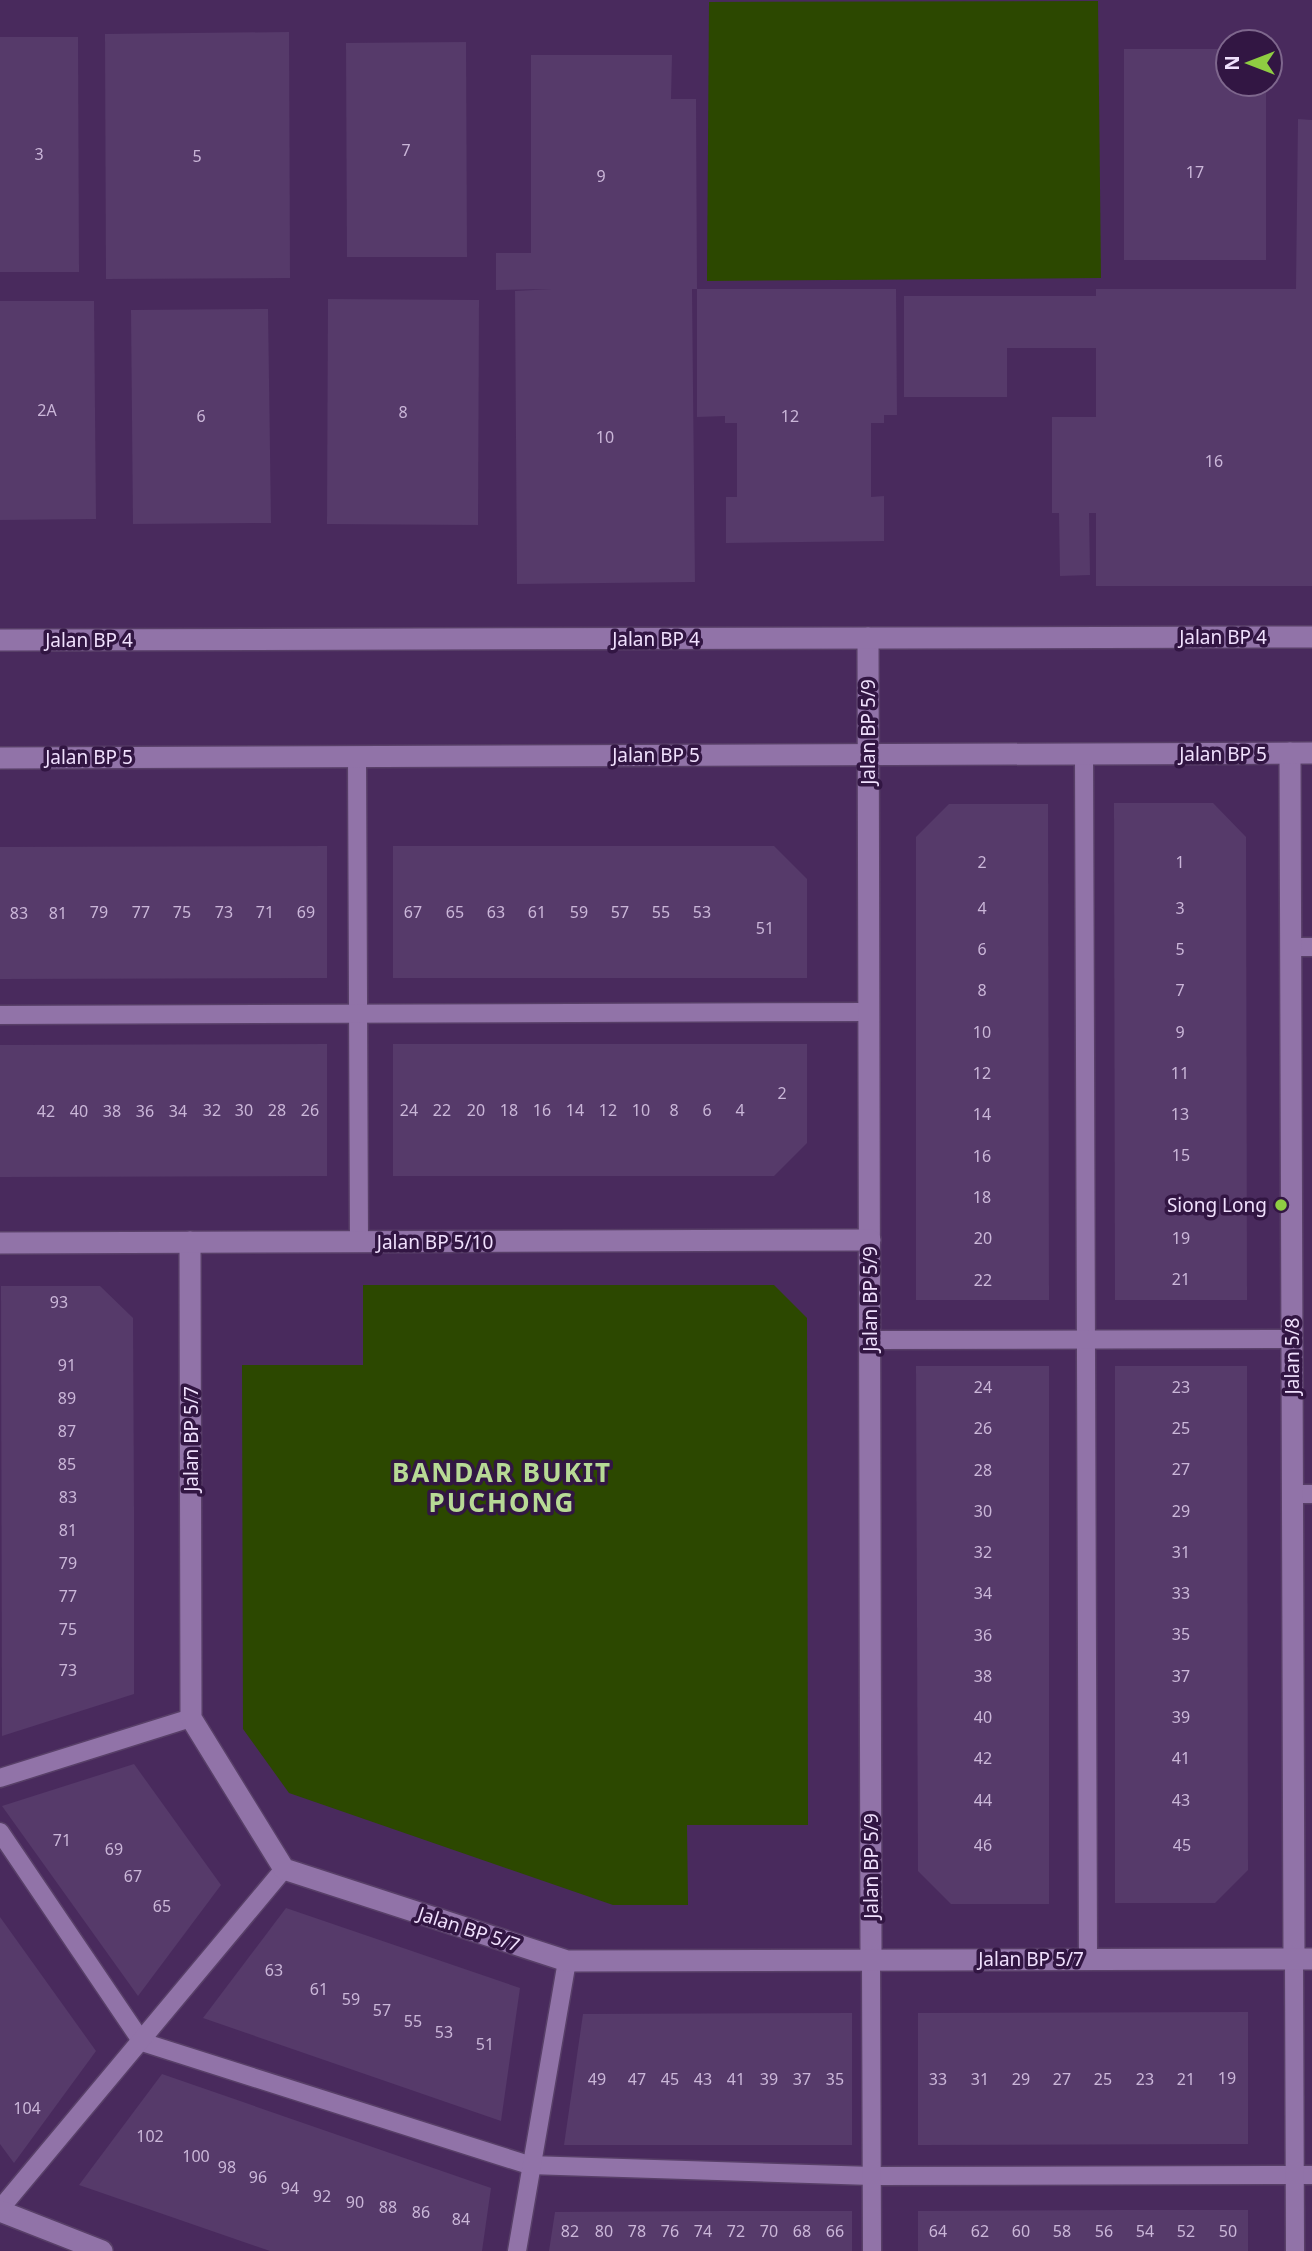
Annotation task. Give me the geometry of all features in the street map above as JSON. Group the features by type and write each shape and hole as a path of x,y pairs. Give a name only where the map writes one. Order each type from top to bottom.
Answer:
{"street":[{"name":"Jalan BP 4","path":"0,640 1312,637"},
{"name":"Jalan BP 5/9","path":"868,638 872,1960"},
{"name":"Jalan 5/8","path":"1290,753 1301,947 1292,1339 1302,1494 1303,1959"},
{"name":"Jalan BP 5","path":"0,758 1312,753"},
{"name":"Jalan BP 5/10","path":"0,1243 870,1240"},
{"name":"Jalan BP 5/7","path":"190,1242 191,1718"},
{"path":"191,1718 284,1869"},
{"name":"Jalan BP 5/7","path":"284,1869 567,1961 1303,1959"},
{"path":"0,2210 102,2251"}],"lane":[{"path":"1084,754 1088,1959"},
{"path":"357,757 359,1242"},
{"path":"0,1015 869,1012"},
{"path":"870,1340 1292,1339"},
{"path":"0,1777 191,1718"},
{"path":"0,1832 142,2042 529,2165 872,2176 1303,2175"},
{"path":"0,2210 284,1869"},
{"path":"1295,2251 1303,2175 1303,1959"},
{"path":"872,1960 872,2251"},
{"path":"517,2251 529,2165 567,1961"}],"shaded area":[{"path":"0,0 1312,0 1312,2251 0,2251"}],"green space":[{"path":"1098,1 1101,278 707,281 709,2"},
{"path":"363,1285 774,1285 807,1318 808,1825 687,1825 688,1905 613,1905 289,1793 243,1729 242,1365 363,1365"}],"building":[{"path":"289,32 290,278 106,279 105,34"},
{"path":"0,37 78,37 79,272 0,272"},
{"path":"466,42 467,257 347,257 346,43"},
{"path":"1124,49 1214,49 1214,98 1266,98 1266,260 1124,260"},
{"path":"531,55 672,55 671,99 696,99 697,289 692,289 695,582 517,584 515,291 552,289 496,290 496,253 531,253"},
{"path":"1298,119 1312,120 1312,586 1096,586 1096,513 1089,513 1090,575 1060,576 1059,513 1052,513 1052,417 1096,417 1096,348 1007,348 1007,397 904,397 904,296 1096,296 1096,289 1296,289"},
{"path":"697,289 896,289 897,415 884,415 884,423 871,423 871,497 884,496 884,541 726,543 726,497 737,497 737,423 725,423 725,416 697,417"},
{"path":"328,299 479,300 478,525 327,524"},
{"path":"0,301 94,301 96,519 0,520"},
{"path":"268,309 271,523 133,524 131,310"},
{"path":"1114,803 1213,803 1246,837 1247,1300 1115,1300"},
{"path":"949,804 1048,804 1049,1300 916,1300 916,837"},
{"path":"327,846 327,978 0,979 0,847"},
{"path":"393,846 774,846 807,879 807,978 393,978"},
{"path":"327,1044 327,1176 0,1177 0,1045"},
{"path":"393,1044 807,1044 807,1143 774,1176 393,1176"},
{"path":"1,1286 100,1286 133,1318 134,1513 134,1694 2,1736"},
{"path":"916,1366 1049,1366 1049,1904 951,1904 918,1871"},
{"path":"1115,1366 1247,1366 1248,1870 1215,1903 1115,1903"},
{"path":"134,1764 221,1885 138,1996 2,1806"},
{"path":"286,1908 520,1988 501,2121 203,2018"},
{"path":"0,1917 96,2051 14,2163 0,2144"},
{"path":"1248,2012 1248,2144 918,2145 918,2013"},
{"path":"852,2013 852,2145 564,2145 583,2014"},
{"path":"162,2074 491,2188 482,2251 270,2251 79,2185"},
{"path":"1248,2210 1248,2251 918,2251 918,2211"},
{"path":"852,2211 852,2251 549,2251 555,2212"}],"place":[{"name":"Siong Long","path":"1281,1205"}],"district":[{"name":"BANDAR BUKIT PUCHONG","path":"502,1487"}]}
